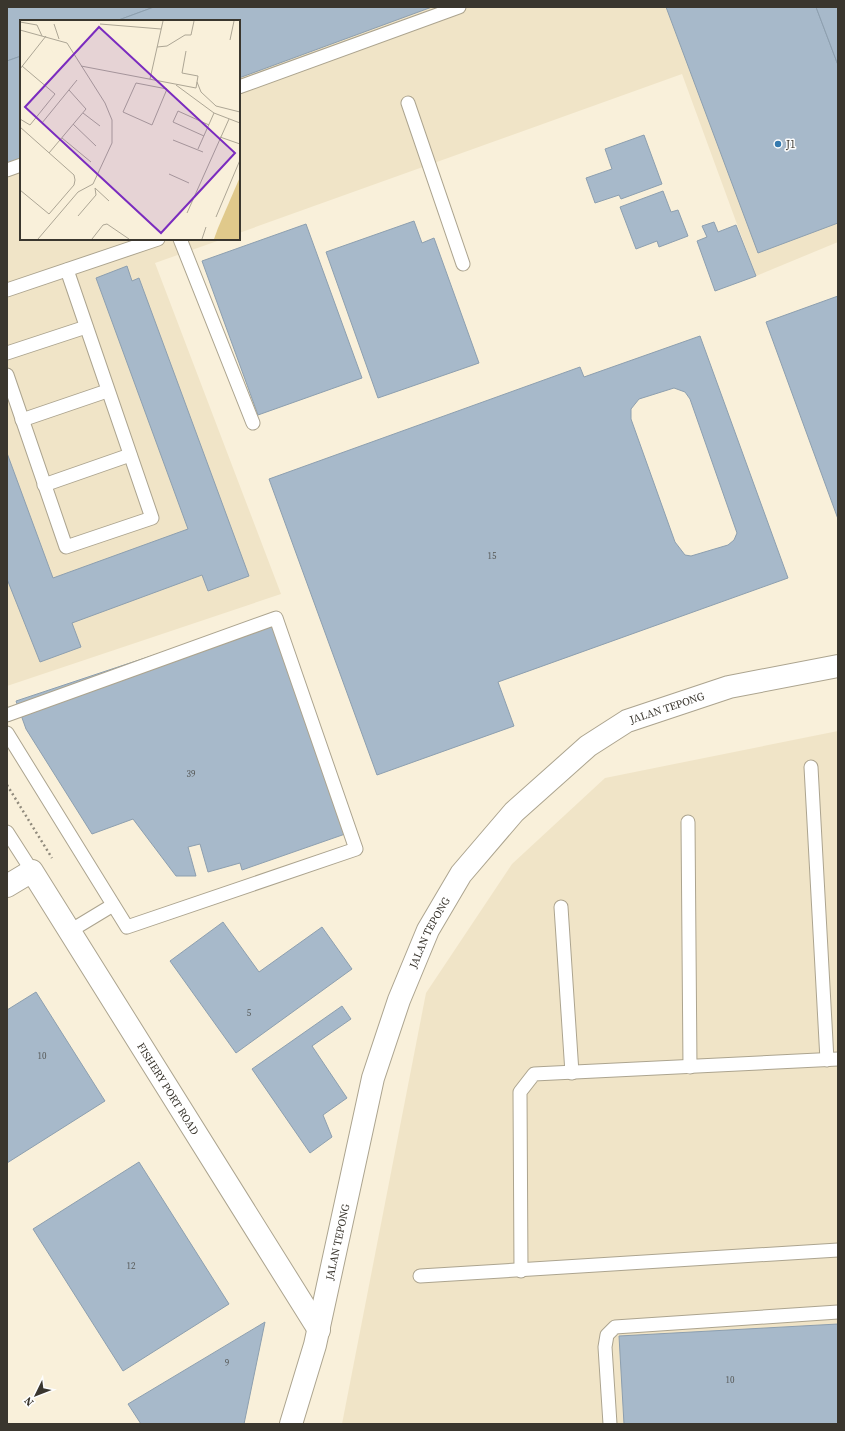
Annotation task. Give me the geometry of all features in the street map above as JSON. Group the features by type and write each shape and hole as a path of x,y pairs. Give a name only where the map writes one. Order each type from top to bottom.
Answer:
{"street":[{"name":"JALAN TEPONG","path":"291,1424 319,1330 373,1078 399,1000 428,930 461,874 514,812 588,746 628,721 729,687 838,666"},
{"name":"FISHERY PORT ROAD","path":"32,871 319,1330"},
{"path":"7,886 32,871"}],"lane":[{"path":"240,87 459,7"},
{"path":"408,103 463,264"},
{"path":"7,170 20,165"},
{"path":"7,290 155,240"},
{"path":"180,240 253,423"},
{"path":"7,375 66,547 152,518 67,270"},
{"path":"7,354 86,327"},
{"path":"22,420 108,391"},
{"path":"44,484 130,455"},
{"path":"7,715 276,618 356,849 128,927 7,733"},
{"path":"521,1271 520,1092 534,1074 833,1059 811,767"},
{"path":"688,822 690,1067"},
{"path":"7,832 32,871"},
{"path":"70,931 113,905"},
{"path":"561,907 572,1073"},
{"path":"420,1276 521,1271 838,1250"},
{"path":"610,1424 605,1347 607,1335 615,1327 838,1312"}],"shaded area":[{"path":"7,7 838,7 838,242 756,276 682,74 240,233 240,20 20,20 20,240 220,240 155,263 281,594 7,686"},
{"path":"838,731 838,1424 342,1424 426,993 512,864 605,778"}],"building":[{"path":"7,7 154,7 119,20 20,20 20,56 7,61"},
{"path":"154,7 432,7 240,78 240,20 119,20"},
{"name":"J1","path":"666,7 816,7 838,65 838,223 758,253"},
{"path":"816,7 838,7 838,65"},
{"path":"20,56 20,158 7,164 7,61"},
{"path":"644,135 662,184 621,199 619,195 595,203 586,178 612,169 605,149"},
{"path":"663,191 671,212 678,210 688,236 659,247 657,241 636,249 620,207"},
{"path":"414,221 422,243 434,238 479,363 378,398 326,252"},
{"path":"714,222 718,232 736,225 756,276 715,291 697,241 707,237 702,226"},
{"path":"306,224 362,378 258,415 202,261"},
{"path":"127,266 132,281 139,278 249,576 208,591 202,575 72,623 81,647 40,662 7,579 7,453 53,578 188,529 96,278"},
{"path":"838,296 838,519 766,322"},
{"path":"700,336 788,578 498,682 514,726 377,775 269,479 580,367 584,377","holes":["674,388 685,392 690,399 737,533 734,540 728,545 691,556 685,555 675,542 631,419 631,409 639,399"]},
{"path":"271,616 348,833 242,870 240,863 208,872 200,844 188,847 196,876 176,876 133,819 92,834 26,729 16,701"},
{"path":"223,922 259,972 322,927 352,969 236,1053 170,961"},
{"path":"36,992 105,1101 7,1163 7,1010"},
{"path":"342,1006 351,1019 312,1046 347,1098 323,1115 332,1137 310,1153 252,1069"},
{"path":"139,1162 229,1304 123,1371 33,1229"},
{"path":"265,1322 244,1424 141,1424 128,1404"},
{"path":"838,1324 838,1424 624,1424 619,1336"}],"place":[{"name":"J1","path":"778,144"}]}
